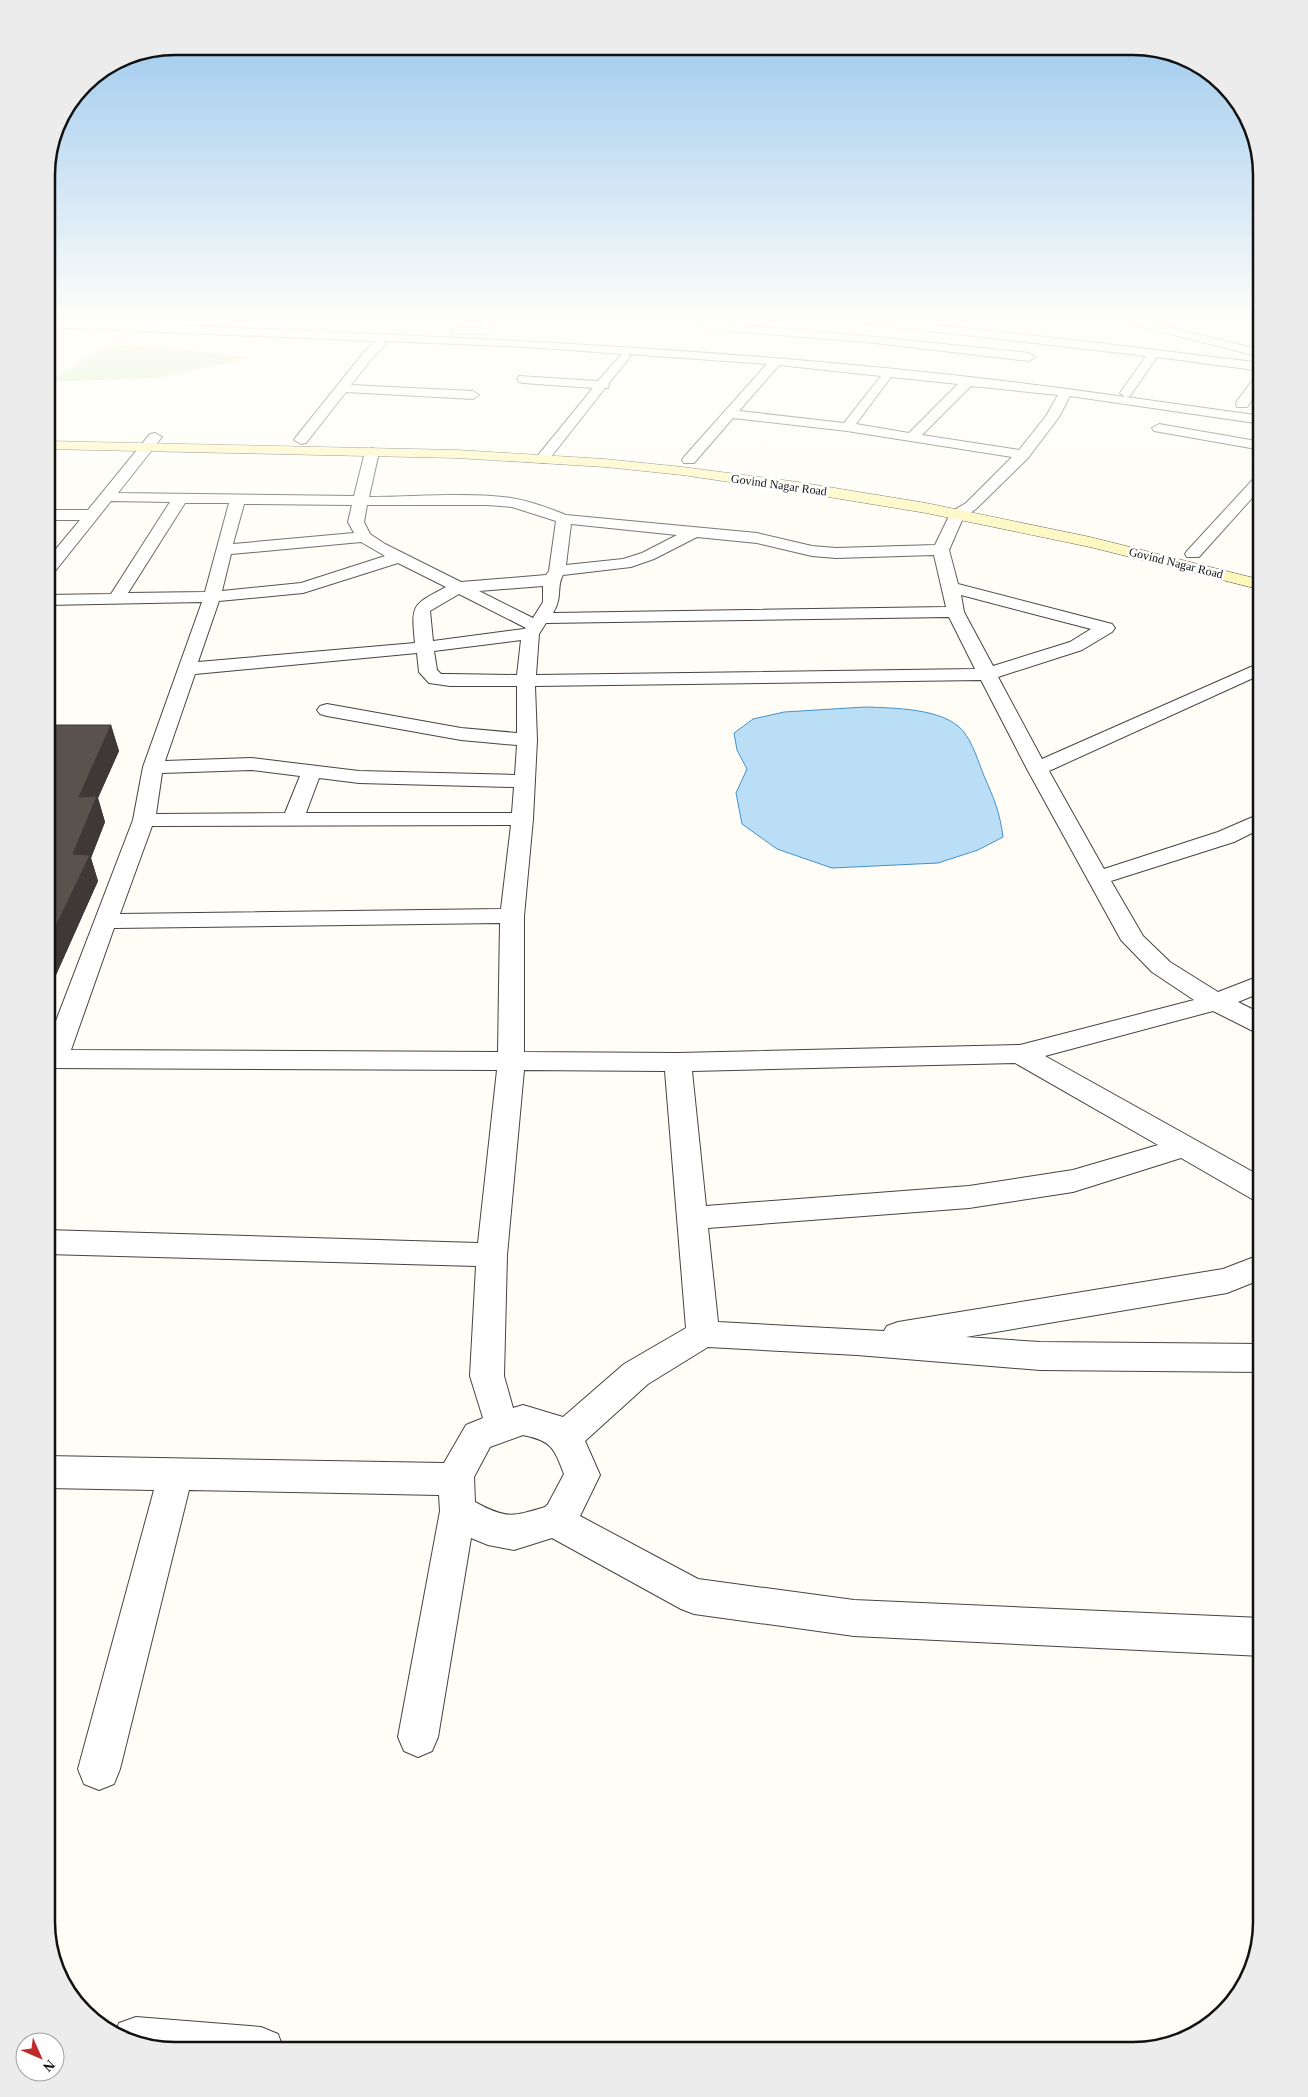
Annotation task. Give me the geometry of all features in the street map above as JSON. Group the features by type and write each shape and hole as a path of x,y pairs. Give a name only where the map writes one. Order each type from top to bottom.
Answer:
{"main road":[{"name":"Govind Nagar Road","path":"55,437 372,452 689,460 803,475 963,510 1253,583"},
{"name":"Govind Nagar Road","path":"55,445 301,440 545,455 721,476 926,508 963,510 1102,532 1221,560"}],"street":[{"path":"301,440 318,419"},
{"path":"545,455 575,419"},
{"path":"689,460 727,419"},
{"path":"775,419 847,427 1023,454"},
{"path":"847,427 853,419"},
{"path":"912,437 930,419"},
{"path":"1051,419 1023,454 963,510 941,550 955,612 1037,769 1133,940 1161,967 1216,1002 1253,1020"},
{"path":"1159,428 1253,444"},
{"path":"55,561 93,516 150,442"},
{"path":"372,452 356,522 364,537 399,557 536,626"},
{"path":"107,496 238,500 451,500 512,503 537,509 564,519 757,538 812,551 836,553 941,550"},
{"path":"1193,554 1253,496"},
{"path":"116,598 180,498"},
{"path":"55,1049 144,820 154,767 212,597 238,500"},
{"path":"55,515 93,516"},
{"path":"502,1426 487,1376 492,1255 511,1062 512,916 522,819 526,740 526,681 536,626 551,602 564,519"},
{"path":"696,531 648,556 625,564 555,576 460,588 432,602 422,609 421,618 428,672 436,679 526,681 987,674 1076,646 1106,628 951,588"},
{"path":"225,550 364,537"},
{"path":"55,600 212,597 303,588 399,557"},
{"path":"187,670 426,647 536,626 955,612"},
{"path":"1037,769 1253,672"},
{"path":"327,710 461,734 526,740"},
{"path":"154,767 250,764 359,777 523,781"},
{"path":"293,820 312,770"},
{"path":"144,820 522,819"},
{"path":"1098,878 1226,837 1253,824"},
{"path":"104,921 512,916"},
{"path":"55,1059 678,1062 1020,1054 1216,1002 1253,987"},
{"path":"1020,1054 1253,1185"},
{"path":"678,1062 702,1334"},
{"path":"692,1218 969,1197 1073,1180 1185,1147"},
{"path":"55,1242 492,1255"},
{"path":"858,1342 1227,1281 1253,1270"},
{"path":"566,1436 636,1374 702,1334 858,1342 1040,1356 1253,1358"},
{"path":"55,1472 176,1474 457,1495 488,1528 514,1533 562,1516 582,1475 566,1436 551,1426 523,1420 478,1436 457,1495 418,1737"},
{"path":"99,1768 176,1474"},
{"path":"555,1520 694,1596 854,1618 1253,1637"}],"water":[{"path":"865,707 903,709 931,714 954,723 963,731 967,736 994,799 1003,837 978,850 938,863 832,868 777,849 742,824 736,793 747,769 737,750 734,733 753,719 784,712"}],"building":[{"path":"55,725 111,725 79,797 97,796 73,854 90,855 55,928"}]}
